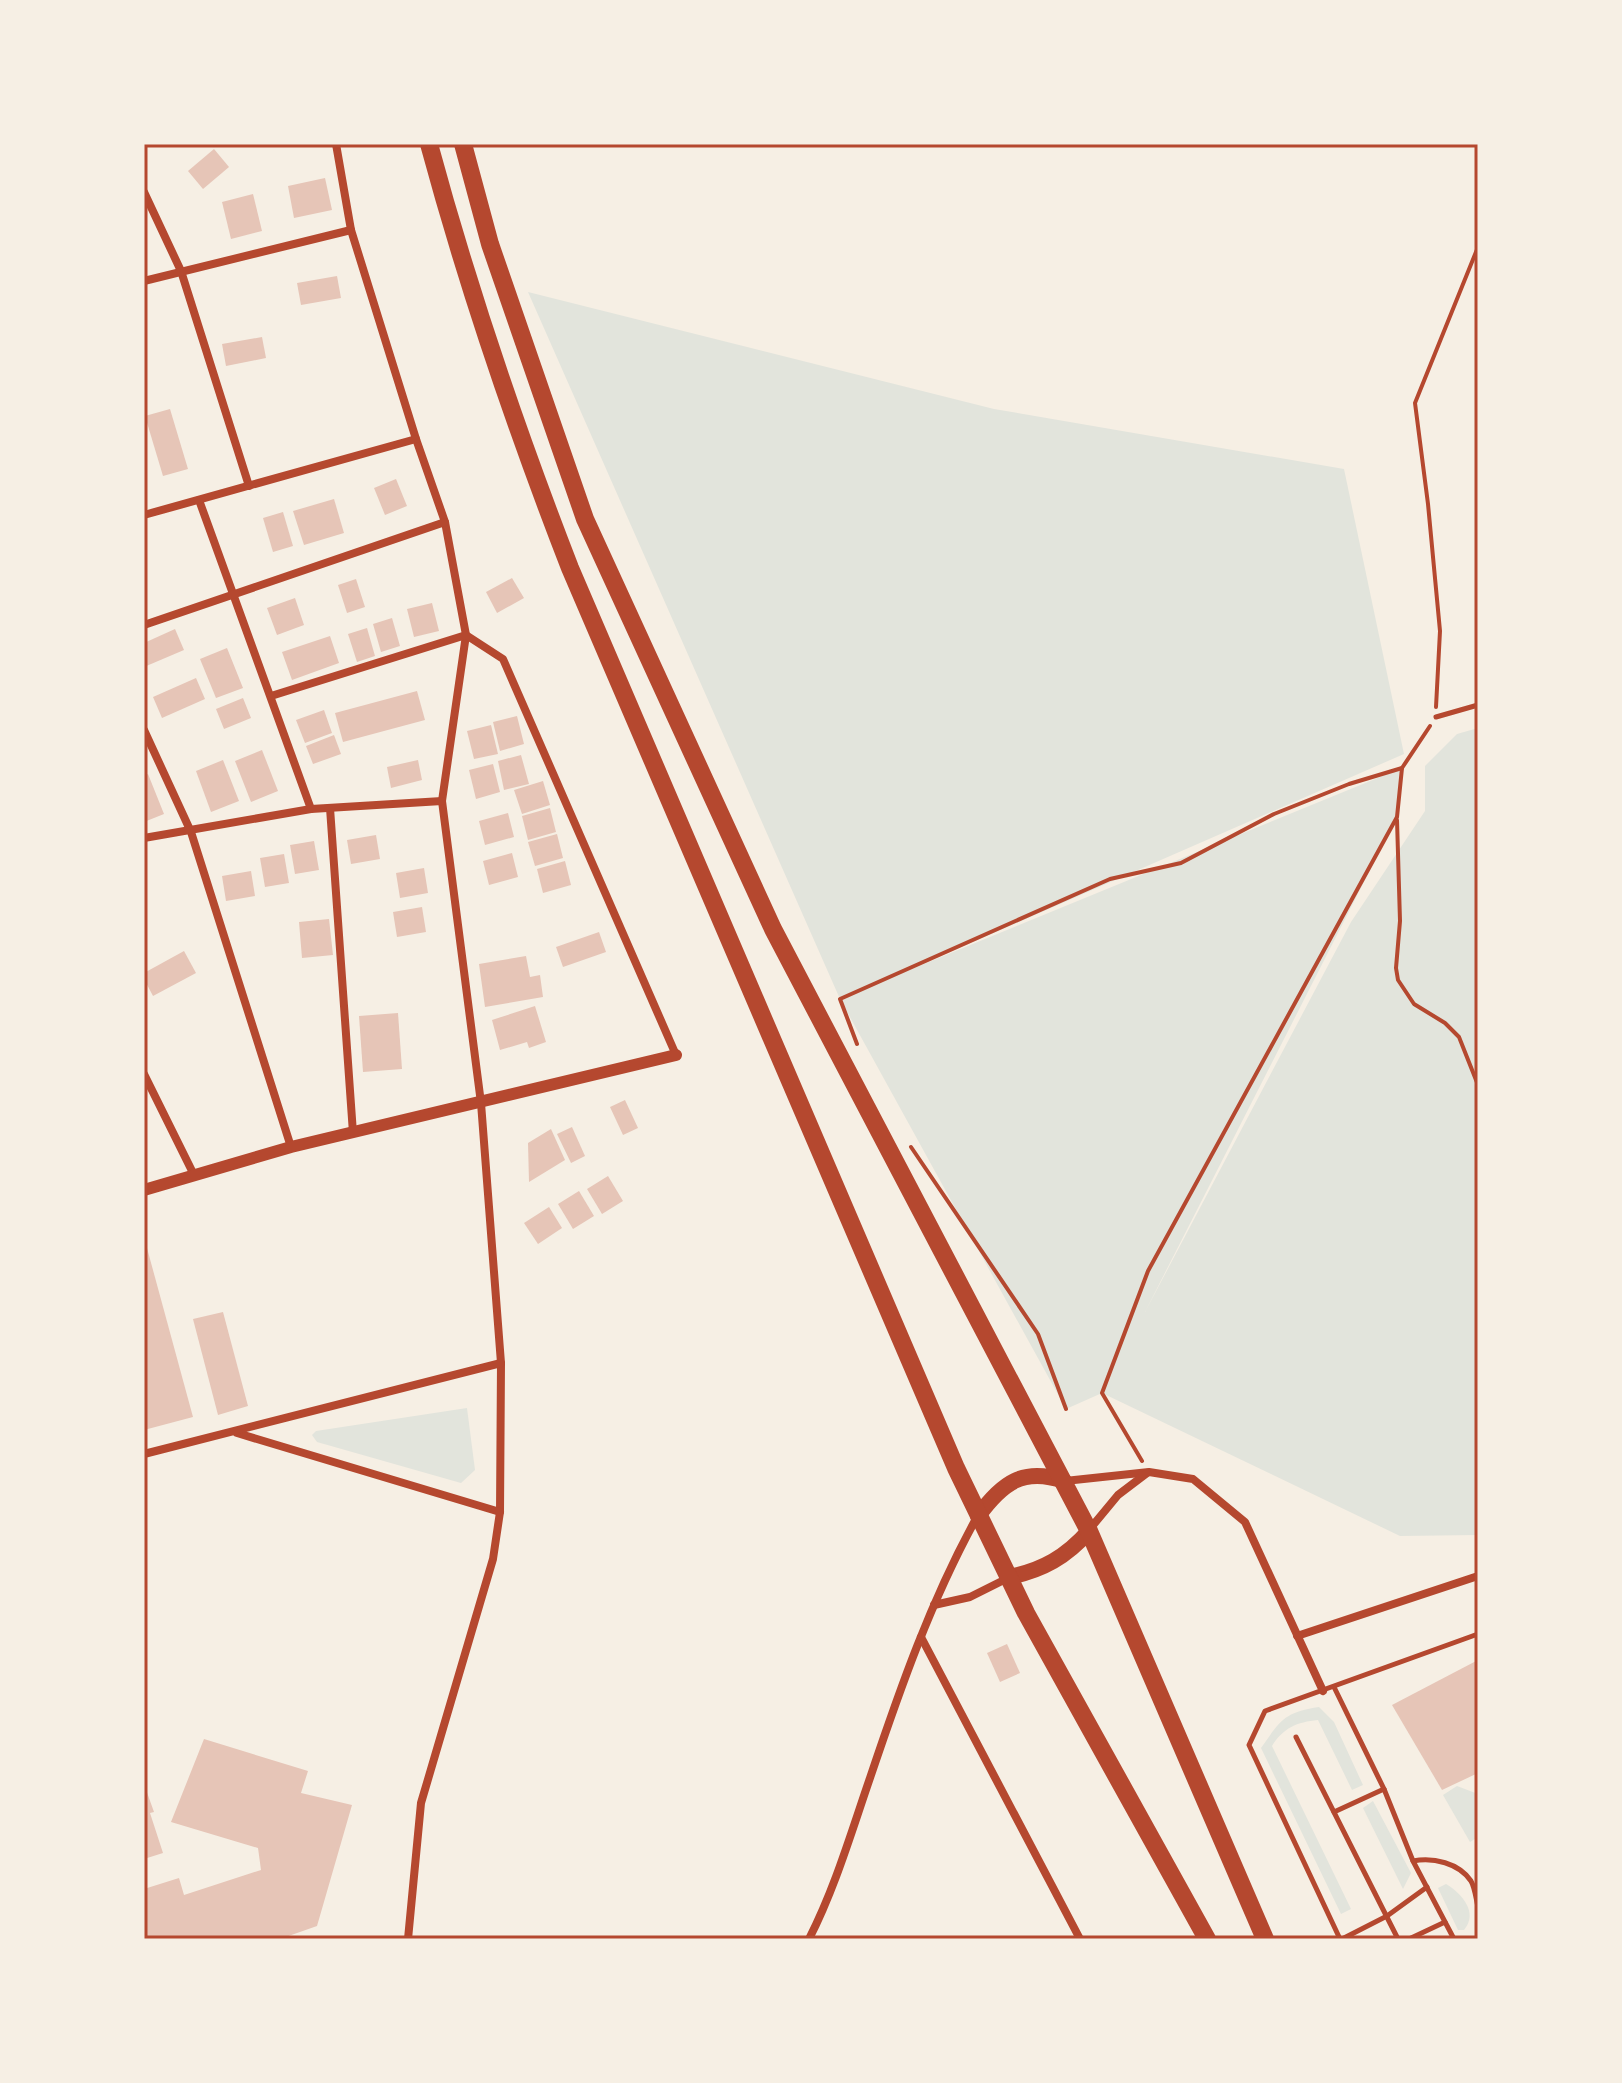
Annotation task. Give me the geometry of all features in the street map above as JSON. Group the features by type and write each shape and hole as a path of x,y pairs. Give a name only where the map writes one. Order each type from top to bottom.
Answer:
{"highway":[{"path":"429,144 456,245 523,447 570,568 763,1022 978,1516 1026,1613 1207,1939"},
{"path":"463,144 490,244 585,519 773,929 1089,1531 1265,1939"}],"main road":[{"path":"978,1516 995,1494 1016,1479 1042,1476 1064,1481"},
{"path":"1009,1577 1051,1564 1089,1531"}],"street":[{"path":"336,144 351,230 445,522 466,635 442,801 481,1103 501,1363 500,1512 493,1559 421,1803 408,1939"},
{"path":"144,192 181,271 249,486"},
{"path":"144,281 351,230"},
{"path":"144,515 416,439"},
{"path":"199,500 311,809"},
{"path":"144,625 445,522"},
{"path":"271,696 466,635"},
{"path":"144,1190 291,1147 676,1055 503,659 466,635"},
{"path":"144,730 191,832 291,1147"},
{"path":"144,838 311,809 442,801"},
{"path":"330,808 353,1133"},
{"path":"144,1074 194,1175"},
{"path":"144,1454 501,1363"},
{"path":"233,1432 500,1512"},
{"path":"1089,1531 1118,1495 1149,1472"},
{"path":"1064,1481 1149,1472 1193,1479 1245,1522 1323,1691"},
{"path":"809,1939 828,1902 904,1679 954,1560 978,1516"},
{"path":"1297,1636 1478,1576"},
{"path":"934,1605 970,1597 1009,1577"},
{"path":"921,1637 1080,1939"}],"lane":[{"path":"1436,717 1478,705"},
{"path":"1427,1887 1387,1916 1341,1939 1249,1745 1265,1711 1478,1634"},
{"path":"1334,1687 1384,1789 1413,1861 1454,1939"},
{"path":"1296,1737 1398,1939"},
{"path":"1334,1812 1384,1789"},
{"path":"1413,1861 1428,1858 1454,1866 1472,1882 1478,1907"},
{"path":"1409,1939 1445,1922"}],"path":[{"path":"1478,247 1415,403 1440,631 1436,717 1402,768 1397,817 1400,921 1396,968 1398,980 1414,1004 1445,1023 1459,1037 1478,1085"},
{"path":"860,1054 840,999 1110,879 1181,863 1274,814 1349,784 1402,768"},
{"path":"1149,1472 1102,1393 1148,1271 1397,817"},
{"path":"910,1146 1038,1334 1066,1409"}],"shaded area":[{"path":"528,292 994,409 1344,469 1404,754 897,975 1402,768 1397,817 1145,1312 1351,922 1425,811 1425,766 1457,734 1478,728 1478,1535 1400,1536 1102,1393 1066,1409 840,999"},
{"path":"467,1408 475,1470 461,1483 317,1442 312,1435 316,1431"},
{"path":"1319,1707 1334,1722 1363,1785 1352,1790 1318,1720 1291,1727 1272,1746 1351,1909 1341,1914 1261,1748 1284,1719"},
{"path":"1457,1786 1478,1794 1478,1837 1470,1842 1443,1795"},
{"path":"1373,1801 1411,1873 1403,1889 1363,1808"},
{"path":"1446,1884 1457,1892 1469,1910 1470,1916 1464,1930 1458,1930 1438,1888"}],"building":[{"path":"214,149 229,167 203,189 188,171"},
{"path":"325,178 332,210 294,218 288,186"},
{"path":"253,194 262,231 231,239 222,202"},
{"path":"337,276 341,298 301,305 297,283"},
{"path":"262,337 266,358 226,366 222,344"},
{"path":"170,409 188,469 163,476 145,416"},
{"path":"396,479 407,506 385,515 374,488"},
{"path":"334,499 344,533 304,545 293,511"},
{"path":"283,512 293,546 273,552 263,518"},
{"path":"512,578 524,598 497,613 486,592"},
{"path":"356,579 365,607 347,613 338,585"},
{"path":"295,598 304,625 277,635 267,608"},
{"path":"432,603 439,631 414,637 407,609"},
{"path":"392,618 400,646 381,652 373,624"},
{"path":"367,628 375,656 357,662 348,634"},
{"path":"175,629 184,650 144,667 144,643"},
{"path":"330,636 339,663 292,680 282,652"},
{"path":"227,648 243,688 216,698 200,659"},
{"path":"196,678 205,699 162,718 153,697"},
{"path":"417,691 425,720 343,742 335,713"},
{"path":"243,698 251,718 224,729 216,709"},
{"path":"324,710 332,733 305,743 296,720"},
{"path":"517,716 524,744 500,751 493,722"},
{"path":"491,725 498,754 474,759 467,731"},
{"path":"334,735 341,754 313,764 306,746"},
{"path":"262,750 278,791 251,802 235,761"},
{"path":"521,755 529,784 504,790 498,761"},
{"path":"223,760 239,801 211,812 196,771"},
{"path":"418,760 422,780 391,788 387,767"},
{"path":"493,764 500,792 476,799 469,770"},
{"path":"148,774 164,814 144,822 144,776"},
{"path":"543,781 550,805 522,814 514,790"},
{"path":"550,808 556,832 528,840 522,816"},
{"path":"508,813 514,837 485,845 479,821"},
{"path":"557,834 563,858 535,866 528,842"},
{"path":"376,835 380,859 351,864 347,840"},
{"path":"314,841 319,870 295,874 290,845"},
{"path":"512,853 518,877 489,885 483,861"},
{"path":"284,854 289,883 265,887 260,858"},
{"path":"565,861 571,885 543,893 537,869"},
{"path":"424,868 428,893 400,898 396,873"},
{"path":"251,871 255,896 226,901 222,876"},
{"path":"422,907 426,932 397,937 393,912"},
{"path":"329,919 333,955 302,958 299,922"},
{"path":"599,932 606,952 563,967 556,947"},
{"path":"184,951 196,973 153,996 144,973"},
{"path":"526,956 530,977 540,975 543,997 485,1007 479,964"},
{"path":"535,1006 546,1042 529,1048 527,1042 500,1050 492,1020"},
{"path":"398,1013 402,1069 363,1072 359,1016"},
{"path":"625,1100 638,1128 623,1135 610,1107"},
{"path":"572,1127 585,1156 571,1163 557,1134"},
{"path":"551,1129 565,1160 529,1182 528,1143"},
{"path":"608,1176 623,1201 602,1214 587,1189"},
{"path":"579,1191 594,1216 573,1229 558,1204"},
{"path":"549,1207 562,1228 538,1244 524,1223"},
{"path":"144,1237 193,1417 144,1430"},
{"path":"223,1312 248,1406 218,1415 193,1319"},
{"path":"1007,1644 1020,1673 1000,1682 987,1653"},
{"path":"1478,1660 1478,1773 1442,1790 1392,1705"},
{"path":"204,1739 308,1771 301,1793 352,1805 317,1926 280,1939 144,1939 144,1889 179,1878 184,1895 261,1870 258,1848 171,1822"},
{"path":"144,1784 163,1853 144,1859"}]}
